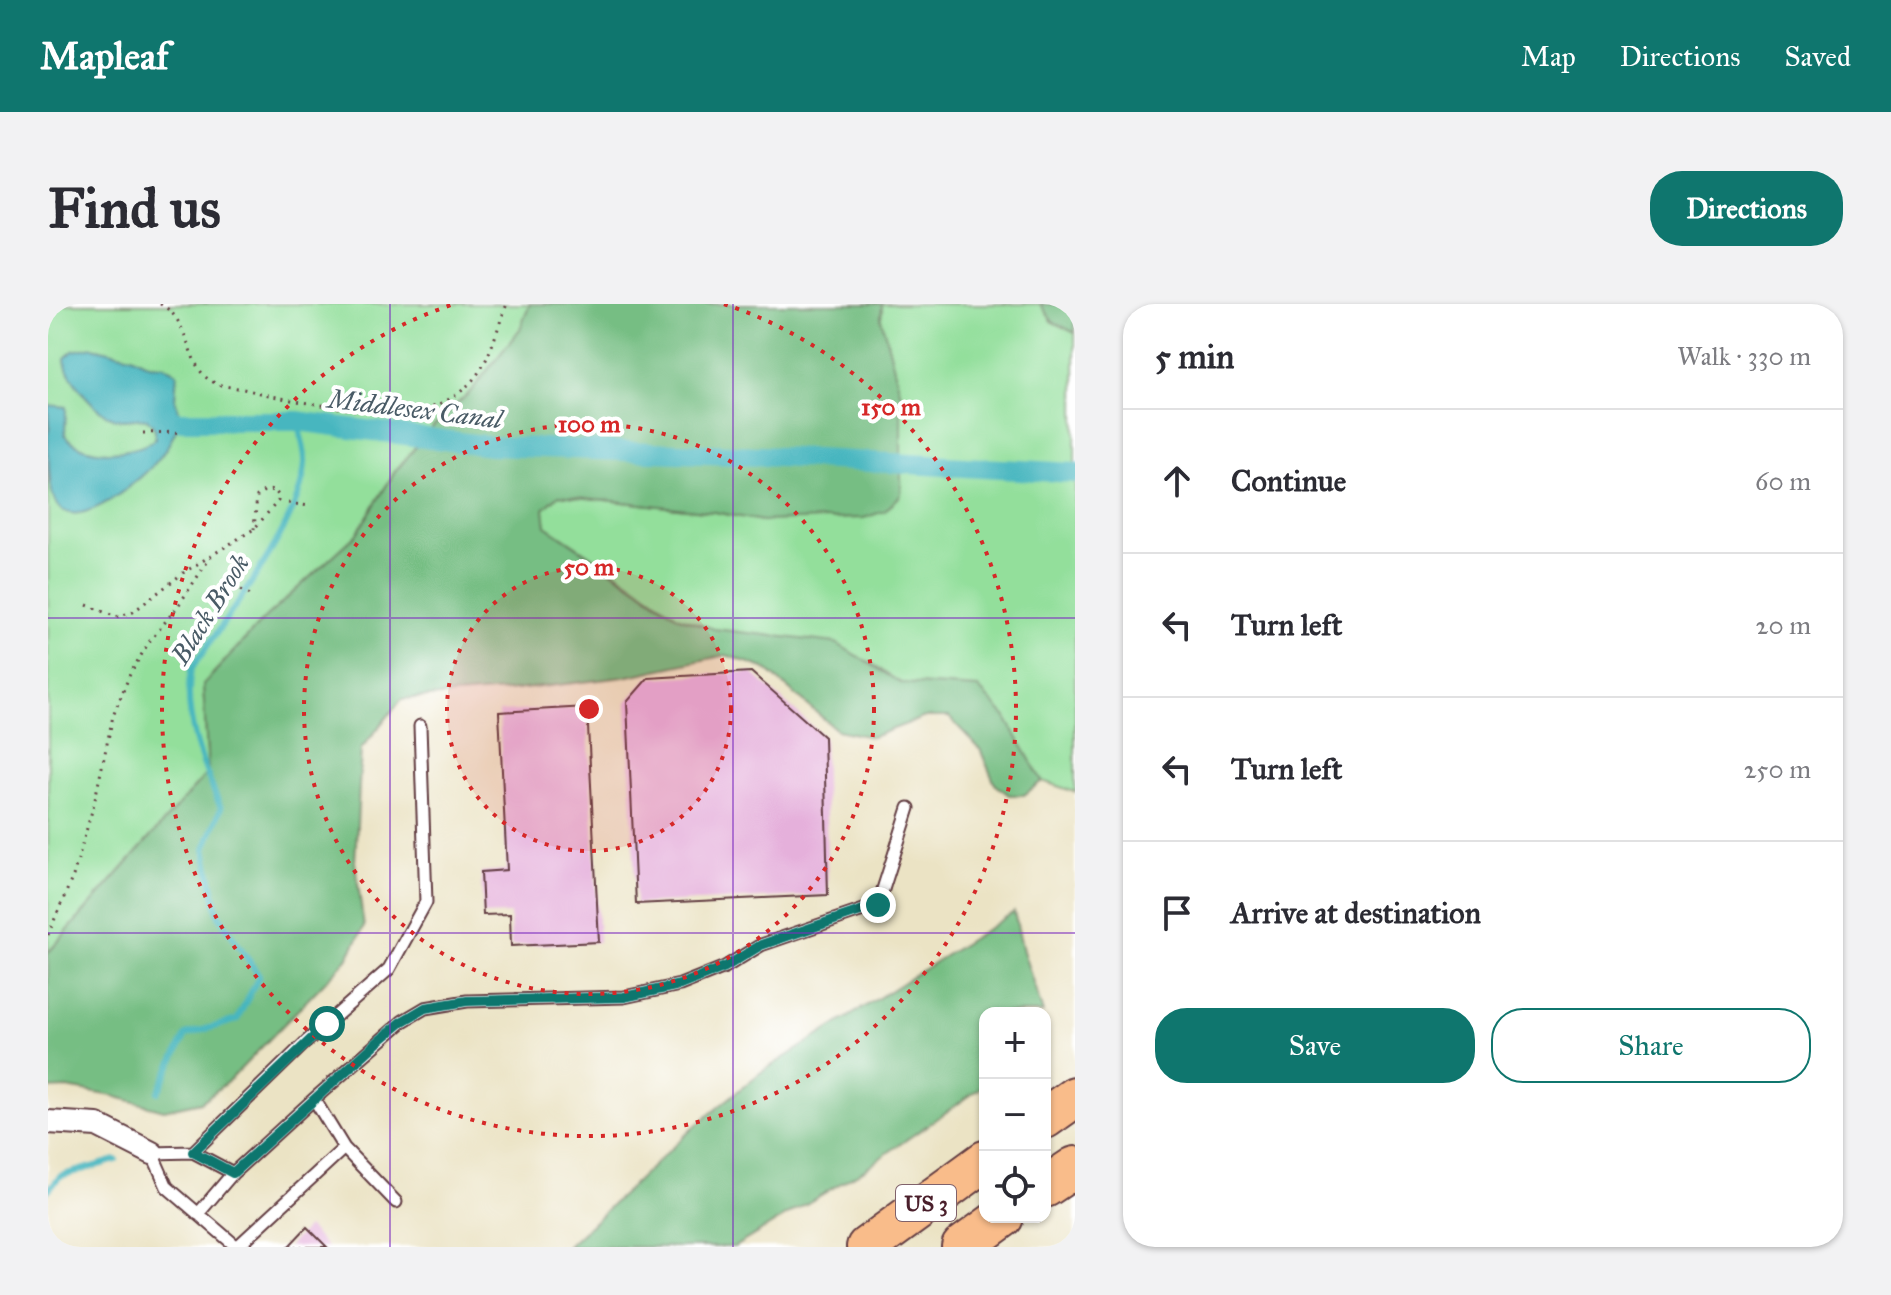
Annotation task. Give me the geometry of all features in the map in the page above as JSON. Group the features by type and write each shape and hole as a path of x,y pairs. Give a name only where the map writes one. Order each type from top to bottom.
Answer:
{"highway":[{"path":"1051,1114 1075,1097"},
{"name":"US 3","path":"867,1247 979,1165"},
{"path":"1051,1183 1075,1167"},
{"name":"US 3","path":"962,1247 995,1223"}],"street":[{"path":"48,1122 97,1125 152,1153"}],"lane":[{"path":"193,1152 306,1042 389,969 426,902 420,726"},
{"path":"198,1214 233,1173 314,1099 403,1021 425,1008 467,1001 624,997 680,985 725,967 761,945 878,905 909,808"},
{"path":"314,1099 344,1148 396,1202"},
{"path":"233,1173 193,1152 152,1153 167,1187 238,1246 344,1148"}],"path":[{"path":"160,304 174,314 199,368 214,383 299,402 393,414 445,401 471,380 483,364 507,304"},
{"path":"143,433 183,432"},
{"path":"87,605 123,617 254,529 278,501 279,496 274,490 257,496 254,529"},
{"path":"288,503 309,506"},
{"path":"48,935 73,876 94,804 113,716 130,674 149,642 212,555"},
{"path":"234,586 252,596"}],"green space":[{"path":"48,304 530,304 520,329 471,391 432,427 395,471 356,535 263,620 203,684 208,772 48,953"},
{"path":"530,304 882,304 881,318 901,395 901,495 885,511 864,518 762,521 714,512 559,495 544,509 546,526 679,617 714,629 836,643 901,683 978,688 1005,716 1042,781 1024,795 1009,795 995,784 980,749 949,717 925,717 872,737 837,730 764,668 726,655 624,677 402,699 361,749 355,862 364,927 347,959 230,1080 201,1102 164,1110 113,1096 67,1088 48,1089 48,953 208,772 203,685 263,620 356,535 395,472 432,427 471,391 520,329"},
{"path":"882,304 1040,304 1053,322 1075,333 1075,792 1042,781 1005,716 931,686 900,683 868,661 714,629 679,617 546,526 543,509 559,495 714,512 762,521 881,318"},
{"path":"1040,304 1075,304 1075,333 1053,322"},
{"path":"1014,912 1041,1007 979,1007 979,1089 863,1170 734,1247 567,1247 694,1127 760,1073"}],"water":[{"path":"92,347 131,356 177,373 175,399 181,418 164,452 141,477 110,500 78,513 65,511 55,502 53,495 48,459 48,405 66,407 65,435 84,448 122,451 155,439 155,429 147,419 120,420 109,416 76,385 65,358 73,351"}],"building":[{"path":"751,672 824,737 828,895 636,904 627,702 648,678"},
{"path":"587,707 599,942 511,946 510,914 483,915 481,872 507,870 499,712"},
{"path":"307,1227 327,1247 288,1247"}],"waterway":[{"name":"Middlesex Canal","path":"180,421 297,421 490,446 760,456 1075,473"},
{"name":"Black Brook","path":"158,1092 186,1035 237,1020 259,976 218,914 205,849 221,808 196,741 189,687 191,670 260,570 291,514 301,487 305,463 297,421"},
{"name":"Black Brook","path":"48,1190 60,1176 116,1160"}],"route":[{"path":"327,1024 193,1152 233,1173 380,1040 425,1008 467,1001 624,997 680,985 725,967 761,945 878,905"}]}
